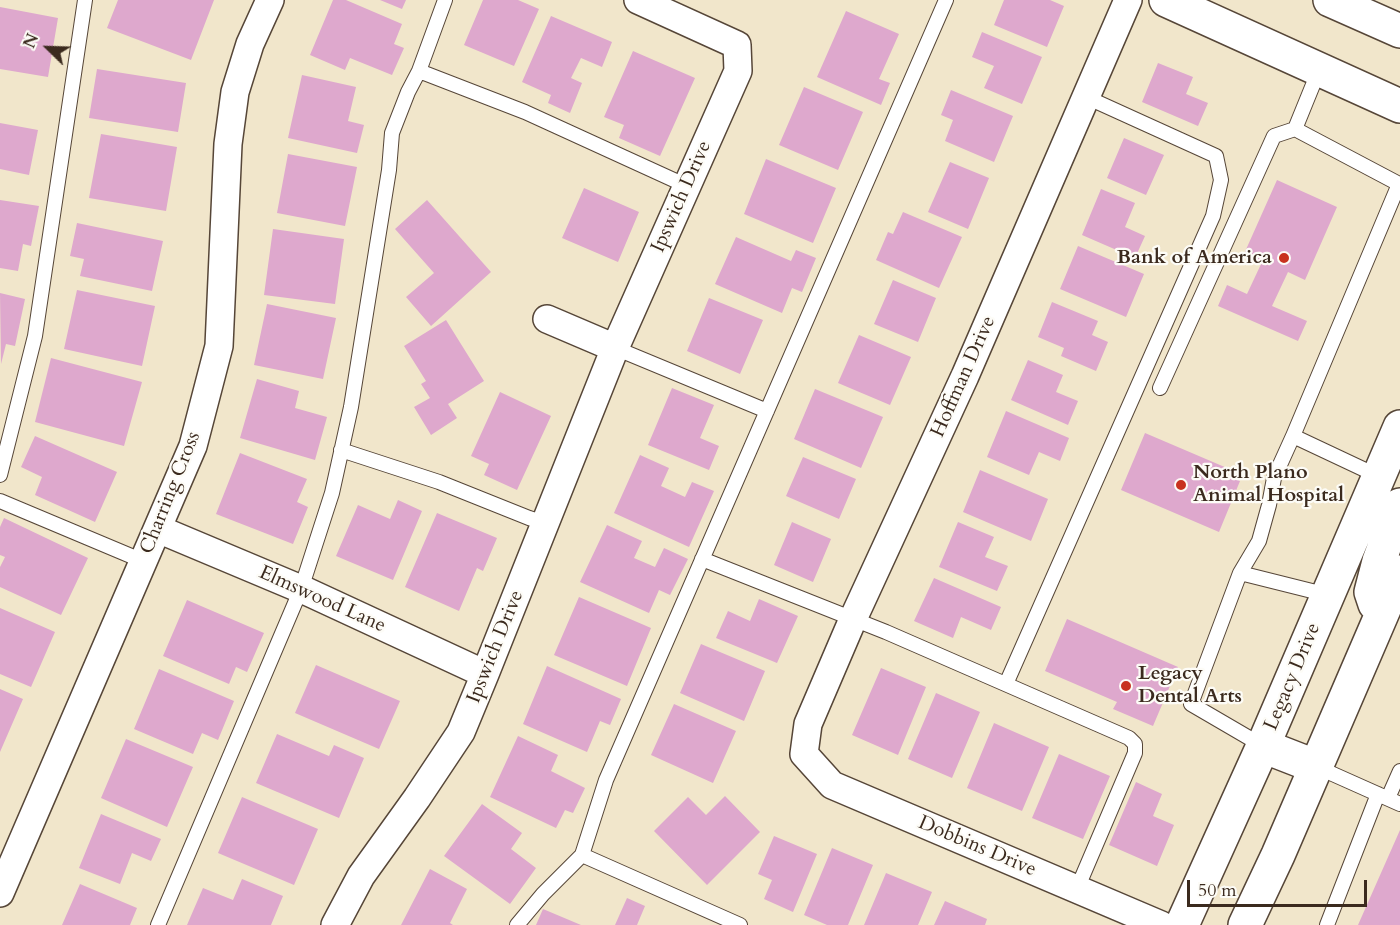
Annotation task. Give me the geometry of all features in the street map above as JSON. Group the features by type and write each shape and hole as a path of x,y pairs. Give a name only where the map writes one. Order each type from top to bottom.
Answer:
{"main road":[{"path":"1166,0 1400,106"},
{"path":"1329,0 1398,24"},
{"name":"Legacy Drive","path":"1182,925 1328,595 1387,477 1400,427"},
{"path":"1380,617 1371,592 1379,561 1400,505"},
{"path":"1245,925 1317,767 1400,572"},
{"path":"1263,746 1317,767"}],"street":[{"name":"Charring Cross","path":"0,893 193,446 219,346 228,144 235,92 250,44 270,0"},
{"name":"Ipswich Drive","path":"335,925 361,876 461,732 615,348 738,71 737,45 638,0"},
{"name":"Hoffman Drive","path":"804,754 808,724 853,619 965,376 1128,0"},
{"path":"547,319 615,348"},
{"name":"Elmswood Lane","path":"158,529 301,589 485,674"},
{"name":"Dobbins Drive","path":"804,754 832,785 1161,925"}],"lane":[{"path":"0,475 35,336 85,0"},
{"path":"158,925 301,589 332,493 351,407 386,192 392,133 408,92 420,71 445,0"},
{"path":"517,925 543,894 582,855 606,780 946,0"},
{"path":"1295,129 1319,70"},
{"path":"420,71 525,112 687,186"},
{"path":"1006,684 1213,216 1221,180 1216,156 1086,96"},
{"path":"1160,388 1274,136 1295,129 1399,184 1274,477 1259,541 1240,573 1191,705 1263,746"},
{"path":"615,348 767,411"},
{"path":"1293,436 1387,477"},
{"path":"341,450 439,482 545,523"},
{"path":"0,501 143,561"},
{"path":"702,559 886,632 1129,738 1135,744 1135,753 1077,889"},
{"path":"1240,573 1328,595"},
{"path":"1317,767 1389,799"},
{"path":"1327,925 1389,799 1400,771"},
{"path":"582,855 740,925"}],"building":[{"path":"118,0 214,0 191,60 107,28"},
{"path":"333,0 346,0 402,24 394,44 404,48 392,75 350,58 345,70 310,55"},
{"path":"380,0 406,0 402,9"},
{"path":"483,0 518,0 539,9 514,66 464,45"},
{"path":"1004,0 1050,0 1064,6 1047,47 994,25"},
{"path":"0,7 58,18 48,77 0,69"},
{"path":"846,11 899,34 879,79 890,83 881,105 817,77"},
{"path":"551,16 612,42 602,67 581,58 571,78 582,83 570,113 548,103 551,95 522,82"},
{"path":"982,32 1042,57 1022,104 984,88 994,66 972,57"},
{"path":"633,51 695,78 660,156 619,138 624,125 604,117"},
{"path":"1158,63 1193,77 1186,94 1208,103 1198,126 1142,102"},
{"path":"97,69 186,83 178,132 89,118"},
{"path":"302,75 356,87 348,121 364,125 357,153 288,138"},
{"path":"804,87 863,112 838,170 779,145"},
{"path":"951,90 1013,116 994,162 945,141 953,120 941,115"},
{"path":"0,123 38,130 29,175 0,169"},
{"path":"101,134 177,147 166,211 89,198"},
{"path":"1124,138 1164,155 1146,195 1107,178"},
{"path":"288,154 357,167 345,226 277,213"},
{"path":"766,159 836,188 813,243 744,214"},
{"path":"950,162 989,178 968,229 928,212"},
{"name":"Bank of America","path":"1277,180 1337,207 1305,280 1288,272 1272,306 1307,321 1298,341 1218,306 1227,285 1247,294 1262,262 1244,254"},
{"path":"584,188 639,212 618,262 562,238"},
{"path":"1101,189 1135,203 1125,227 1145,236 1135,258 1082,235"},
{"path":"0,200 39,206 31,246 23,244 18,271 0,268"},
{"path":"427,200 491,272 431,326 406,297 434,273 395,229"},
{"path":"903,212 962,237 939,288 876,260 888,232 893,234"},
{"path":"77,223 163,241 152,291 80,276 84,259 70,256"},
{"path":"273,229 344,239 335,304 264,295"},
{"path":"736,237 791,261 796,250 816,258 802,292 792,288 782,313 715,284"},
{"path":"1078,246 1144,274 1126,317 1060,289"},
{"path":"893,280 936,298 918,342 874,324"},
{"path":"77,290 155,306 142,366 64,349"},
{"path":"0,293 25,299 15,346 6,344 1,364"},
{"path":"709,298 763,320 740,374 687,351"},
{"path":"1052,302 1098,321 1092,335 1108,342 1096,371 1061,356 1064,348 1038,337"},
{"path":"267,304 336,318 323,379 254,365"},
{"path":"446,320 484,381 448,404 457,418 431,435 414,407 430,398 421,384 426,381 404,346"},
{"path":"859,335 911,357 890,405 838,383"},
{"path":"51,358 142,382 124,446 35,422"},
{"path":"1028,360 1063,375 1056,392 1078,401 1068,425 1011,400"},
{"path":"257,379 299,391 295,408 327,417 315,460 240,438"},
{"path":"672,388 714,405 700,438 719,446 709,470 648,445"},
{"path":"815,389 883,417 861,468 794,439"},
{"path":"500,392 551,416 517,490 484,475 489,464 471,456"},
{"path":"1006,411 1069,438 1060,461 1039,452 1029,475 987,457"},
{"name":"North Plano Animal Hospital","path":"1145,433 1227,468 1224,474 1240,481 1219,532 1121,490"},
{"path":"35,436 117,472 95,522 35,495 42,477 21,467"},
{"path":"240,453 307,479 297,502 308,507 293,544 216,514"},
{"path":"640,455 669,468 661,486 685,497 692,482 714,491 689,547 614,513"},
{"path":"803,457 856,479 839,519 786,496"},
{"path":"980,470 1048,499 1031,541 963,512"},
{"path":"398,500 422,511 393,580 336,556 358,505 390,519"},
{"path":"437,513 497,538 483,571 477,568 459,611 405,587"},
{"path":"4,518 88,558 61,615 0,587 0,567 5,557 0,555 0,527"},
{"path":"792,522 831,539 813,582 774,565"},
{"path":"958,522 994,537 985,557 1008,566 997,591 939,567"},
{"path":"607,525 642,541 634,558 655,567 664,548 688,559 670,595 659,590 649,613 580,582"},
{"path":"934,578 1001,607 991,630 961,617 953,638 914,621"},
{"path":"579,597 651,628 627,686 554,655"},
{"path":"759,599 798,616 777,663 716,638 728,611 750,621"},
{"path":"187,600 264,633 247,672 236,667 229,684 163,656"},
{"path":"0,608 55,632 31,687 0,674"},
{"name":"Legacy Dental Arts","path":"1067,619 1178,667 1153,726 1113,709 1117,702 1045,671"},
{"path":"701,644 765,671 744,721 680,693"},
{"path":"316,665 400,701 379,749 295,713"},
{"path":"547,666 621,699 610,725 600,721 587,752 523,724"},
{"path":"881,668 926,687 898,755 852,735"},
{"path":"159,669 234,701 218,740 202,733 193,754 134,729"},
{"path":"0,689 23,699 0,752"},
{"path":"936,693 980,712 952,778 908,759"},
{"path":"674,704 736,731 713,783 651,755"},
{"path":"994,723 1049,747 1022,811 967,788"},
{"path":"277,734 329,756 334,745 364,758 339,818 256,783"},
{"path":"518,736 558,755 551,771 585,788 573,813 565,810 556,828 490,797"},
{"path":"126,739 193,767 167,827 101,798"},
{"path":"1059,754 1110,776 1083,839 1032,818"},
{"path":"1136,782 1162,794 1153,816 1174,825 1157,866 1109,845"},
{"path":"725,796 760,832 707,885 654,831 688,797 706,815"},
{"path":"242,797 318,829 294,885 218,853"},
{"path":"482,804 522,833 511,849 536,868 510,904 444,856"},
{"path":"101,814 161,839 151,861 132,853 120,884 79,868"},
{"path":"1400,830 1400,925 1358,925"},
{"path":"774,836 817,854 793,912 764,899 772,880 758,874"},
{"path":"832,848 873,865 848,925 827,925 804,915"},
{"path":"430,869 467,889 450,923 453,925 401,925"},
{"path":"886,873 932,892 918,925 864,925"},
{"path":"242,879 283,896 271,925 187,925 203,888 233,900"},
{"path":"80,884 137,908 130,925 62,925"},
{"path":"627,898 645,906 637,925 615,925"},
{"path":"945,901 987,919 985,925 934,925"},
{"path":"543,909 581,925 536,925"}],"place":[{"name":"Bank of America","path":"1284,258"},
{"name":"North Plano Animal Hospital","path":"1181,485"},
{"name":"Legacy Dental Arts","path":"1126,686"}]}
